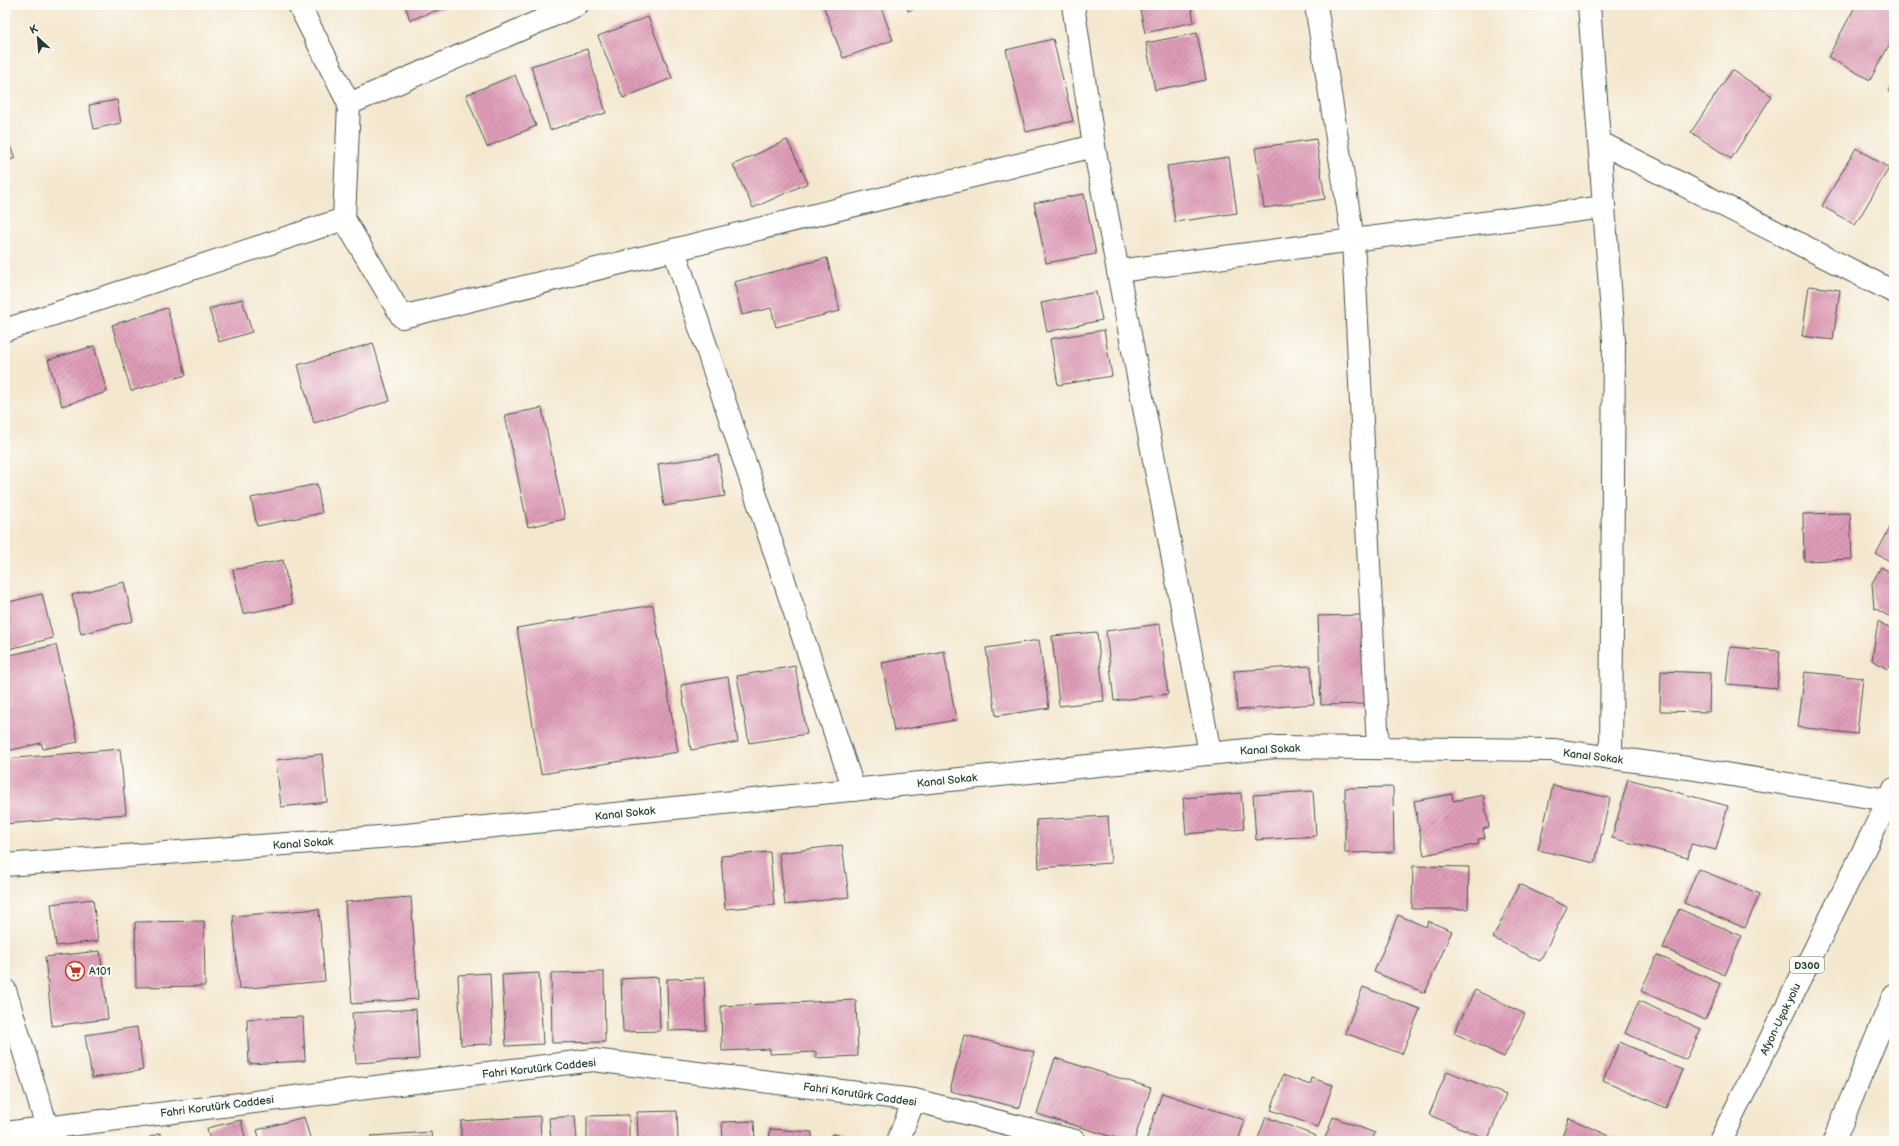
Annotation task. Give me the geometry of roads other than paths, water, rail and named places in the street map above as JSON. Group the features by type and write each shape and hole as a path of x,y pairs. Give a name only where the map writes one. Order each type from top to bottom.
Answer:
{"main road":[{"path":"299,5 349,104 344,218 402,317 1094,146"},
{"path":"349,104 577,5"},
{"path":"1073,5 1094,146 1210,754"},
{"path":"1316,5 1352,240 1378,748"},
{"path":"1589,5 1614,341 1611,758"},
{"path":"1599,142 1894,292"},
{"path":"1118,271 1604,207"},
{"path":"5,330 344,218"},
{"path":"674,250 854,790"},
{"name":"Kanal Sokak","path":"5,865 406,835 1277,747 1553,750 1891,795"},
{"name":"Afyon-Uşak yolu","path":"1720,1141 1891,795"},
{"path":"5,990 49,1134"},
{"path":"1834,1141 1894,995"},
{"name":"Fahri Korutürk Caddesi","path":"5,1133 49,1134 593,1060 914,1100 1075,1141"},
{"path":"898,1141 914,1100"}],"place":[{"name":"A101","path":"75,971"}]}
